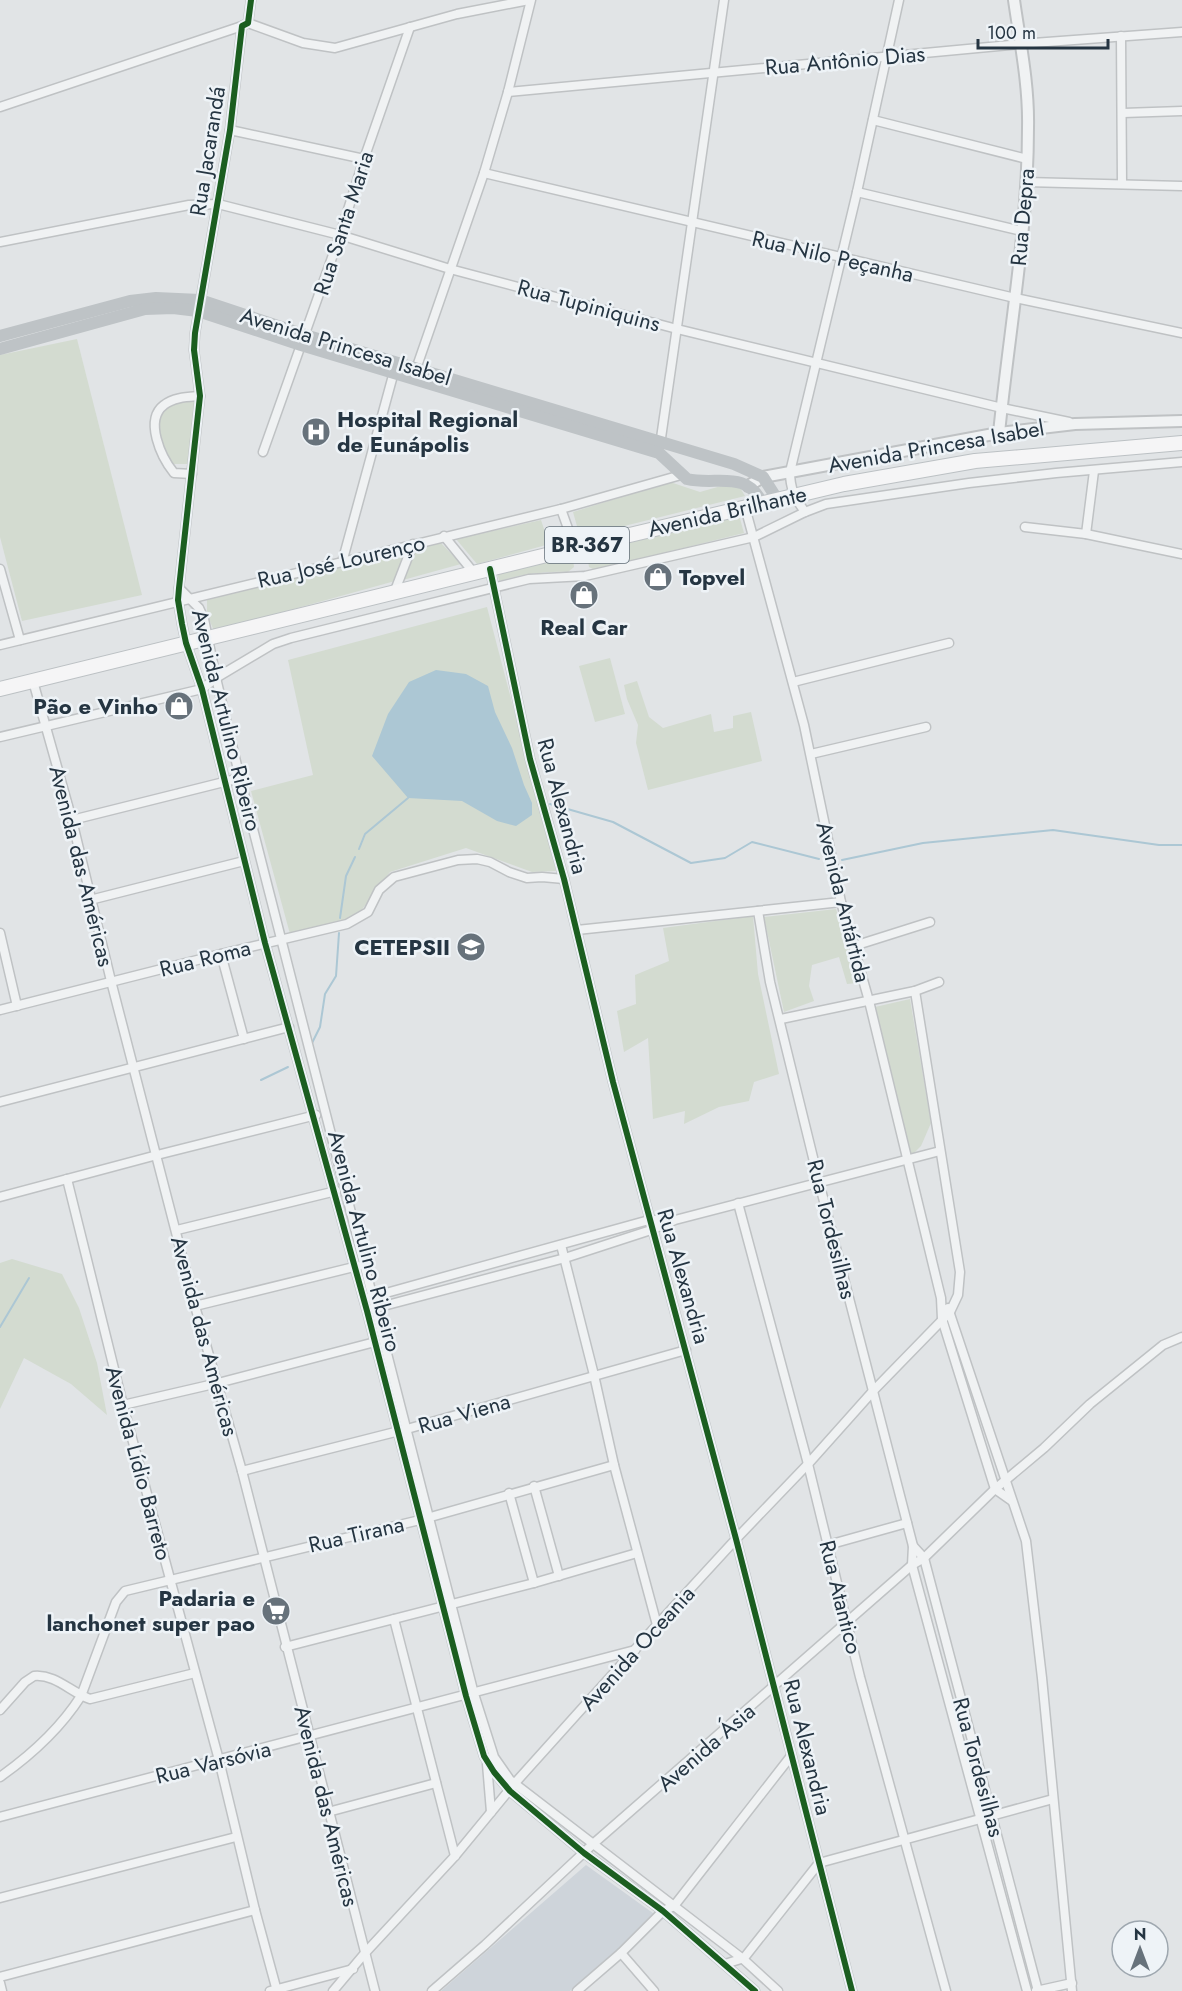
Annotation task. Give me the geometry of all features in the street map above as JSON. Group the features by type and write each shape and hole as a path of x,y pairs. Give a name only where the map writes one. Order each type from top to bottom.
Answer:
{"main road":[{"name":"Avenida Princesa Isabel","path":"0,336 130,301 156,298 199,306 303,340 660,448 688,451 711,458"},
{"name":"Avenida Princesa Isabel","path":"0,349 145,309 199,306"},
{"name":"Avenida Brilhante","path":"0,689 793,495 975,461 1182,443"},
{"name":"Avenida Princesa Isabel","path":"660,448 679,473"},
{"path":"688,451 679,473 689,480 740,482 758,494 762,503"},
{"path":"704,481 709,471 711,458 734,464 763,477 777,499"}],"street":[{"name":"Rua Jacarandá","path":"192,474 200,396 194,350 199,306 251,0"},
{"path":"0,107 245,25 303,43 335,48 457,14 530,0 508,92 484,173 415,373"},
{"path":"660,448 716,71 724,0"},
{"path":"805,512 793,495 790,486 790,471 842,258 898,0"},
{"name":"Rua Depra","path":"999,433 1022,231 1027,159 1028,109 1014,0"},
{"name":"Rua Santa Maria","path":"263,452 410,27"},
{"name":"Rua Antônio Dias","path":"508,92 716,71 1182,32"},
{"path":"1120,36 1123,113 1122,184"},
{"path":"1123,113 1182,111"},
{"path":"873,120 1027,159"},
{"path":"230,130 364,159"},
{"name":"Rua Nilo Peçanha","path":"484,173 1015,298 1182,333"},
{"path":"1026,182 1182,186"},
{"path":"857,192 1022,231"},
{"name":"Rua Tupiniquins","path":"0,242 189,205 218,204 340,234 450,269 678,329 1002,408 1075,424 1182,421"},
{"path":"346,560 343,559 395,367"},
{"path":"192,474 174,472 163,459 155,428 157,414 166,403 180,398 200,396"},
{"name":"Avenida Princesa Isabel","path":"748,486 763,477 790,471 999,433 1075,424"},
{"path":"0,737 202,689 216,678 279,641 529,579 585,576 754,537 826,504 1056,473 1182,462"},
{"path":"1086,534 1094,471"},
{"name":"Rua José Lourenço","path":"0,645 190,597 561,509 679,473"},
{"name":"Avenida Artulino Ribeiro","path":"192,474 178,600 186,643 202,689 265,943 367,1311 442,1606 470,1695 487,1760 510,1791 584,1853 663,1911 755,1991"},
{"name":"Avenida Antártida","path":"745,507 811,754 841,902 869,1001 941,1298 942,1319 995,1489"},
{"path":"561,509 575,548"},
{"path":"1025,527 1086,534 1182,554"},
{"path":"444,536 474,573"},
{"path":"394,592 413,544"},
{"path":"0,569 20,640"},
{"name":"Rua Alexandria","path":"490,569 530,759 564,879 651,1230 686,1350 736,1539 852,1991"},
{"path":"179,588 190,597"},
{"name":"Avenida Artulino Ribeiro","path":"190,597 199,608 209,638 216,678 240,778 324,1113 452,1604 470,1695 494,1757 503,1772 515,1783 743,1959 778,1991"},
{"path":"793,682 949,644"},
{"name":"Avenida das Américas","path":"33,681 72,820 90,900 195,1306 242,1471 285,1647 375,1991"},
{"path":"811,754 926,727"},
{"path":"72,820 240,778"},
{"name":"Rua Roma","path":"0,1010 347,924 368,912 379,890 394,877 458,860 477,859 490,862 527,878 542,876 564,879"},
{"path":"90,900 244,861"},
{"path":"577,930 841,902"},
{"name":"Rua Tordesilhas","path":"758,911 770,982 913,1546 912,1565 1027,1991"},
{"path":"854,946 930,922"},
{"path":"0,933 17,1006"},
{"path":"221,954 244,1039"},
{"path":"781,1019 915,991 939,982"},
{"path":"915,991 960,1272 958,1295 950,1312"},
{"path":"0,1102 289,1027"},
{"path":"0,1197 324,1113"},
{"path":"367,1311 565,1258 675,1220 940,1151"},
{"name":"Avenida Lídio Barreto","path":"67,1179 123,1406 219,1760 275,1990"},
{"path":"177,1230 344,1188"},
{"name":"Rua Atantico","path":"738,1203 808,1464 903,1840 946,1991"},
{"path":"363,1299 649,1220 675,1220"},
{"path":"561,1245 614,1465 657,1625"},
{"path":"195,1306 365,1265"},
{"name":"Avenida Antártida","path":"941,1298 950,1312 1026,1541 1042,1678 1072,1987"},
{"name":"Avenida Oceania","path":"333,1991 455,1856 515,1783 657,1625 874,1390 950,1312"},
{"name":"Avenida Ásia","path":"432,1991 593,1844 912,1565 924,1557 995,1489 1090,1404 1154,1352 1182,1337"},
{"path":"123,1406 375,1342"},
{"name":"Rua Viena","path":"242,1471 407,1429 686,1350"},
{"name":"Rua Tirana","path":"85,1698 116,1602 120,1595 131,1588 420,1520 614,1465"},
{"path":"534,1486 559,1576"},
{"path":"995,1489 1012,1501"},
{"path":"509,1493 534,1583"},
{"path":"828,1545 907,1523"},
{"path":"913,1546 924,1557"},
{"path":"285,1647 534,1583 637,1553"},
{"name":"Rua Tordesilhas","path":"924,1557 1037,1991"},
{"path":"394,1619 455,1856"},
{"name":"Rua Varsóvia","path":"0,1817 635,1650"},
{"path":"0,1777 27,1757 85,1698 195,1673"},
{"path":"0,1710 25,1682 34,1676 52,1678 85,1698"},
{"path":"577,1991 621,1953 663,1911 674,1906 791,1756"},
{"path":"487,1760 491,1812"},
{"path":"328,1812 436,1783"},
{"path":"725,1964 743,1959 819,1863 1053,1799"},
{"path":"0,1898 236,1837"},
{"path":"0,1977 255,1911"},
{"path":"621,1953 654,1991"},
{"path":"275,1990 353,1969"},
{"path":"0,1983 2,1991"},
{"path":"1037,1991 1072,1987"}],"shaded area":[{"path":"77,339 142,595 22,621 0,537 0,355"},
{"path":"195,402 189,464 174,464 162,444 159,419 162,412 170,405"},
{"path":"670,482 700,492 721,486 739,486 745,496 580,537 573,512"},
{"path":"739,515 744,533 595,570 589,567 590,550"},
{"path":"541,520 547,538 546,545 477,564 456,539"},
{"path":"441,543 461,564 403,580 415,548"},
{"path":"407,551 395,581 214,631 207,614 207,599"},
{"path":"567,556 573,559 574,567 568,572 517,576 499,581 497,572"},
{"path":"487,607 556,871 532,872 466,848 390,872 352,923 290,934 251,791 313,775 288,660"},
{"path":"610,658 625,714 595,722 579,666"},
{"path":"637,681 649,717 663,728 711,714 714,732 733,728 733,716 751,712 762,761 648,790 636,743 638,725 624,685"},
{"path":"836,909 858,983 847,984 839,957 812,965 809,986 814,1001 784,1012 764,917"},
{"path":"753,916 758,974 779,1074 754,1082 749,1101 719,1107 684,1124 685,1111 653,1119 648,1038 624,1052 617,1011 636,1004 635,975 669,961 663,928"},
{"path":"910,999 931,1123 921,1146 910,1157 875,1007"},
{"path":"12,1259 62,1274 79,1308 97,1363 107,1415 71,1384 24,1358 0,1409 0,1263"},
{"path":"586,1865 657,1916 570,1991 441,1991"}],"water":[{"path":"436,670 466,674 488,686 495,712 512,748 532,803 532,815 516,826 497,821 462,801 408,798 372,756 388,714 409,682"}],"waterway":[{"path":"359,849 365,834 408,798"},
{"path":"550,804 613,822 691,863 725,858 752,842 819,859"},
{"path":"842,860 923,843 1053,830 1159,845 1182,845"},
{"path":"340,918 346,876 355,857"},
{"path":"311,1045 320,1027 325,994 336,976 339,933"},
{"path":"261,1080 288,1067"},
{"path":"0,1327 29,1278"}],"cycle path":[{"path":"251,0 248,23 242,26 230,130 195,333 194,350 200,396 178,600 186,643 202,689 265,943 367,1311 466,1696 484,1756 510,1791 584,1853 663,1911 755,1991"},
{"path":"490,569 530,759 564,879 613,1082 736,1539 852,1991"}],"place":[{"name":"Hospital Regional de Eunápolis","path":"316,432"},
{"name":"Topvel","path":"658,577"},
{"name":"Real Car","path":"584,595"},
{"name":"Pão e Vinho","path":"179,706"},
{"name":"CETEPSII","path":"471,947"},
{"name":"Padaria e lanchonet super pao","path":"276,1611"}]}
